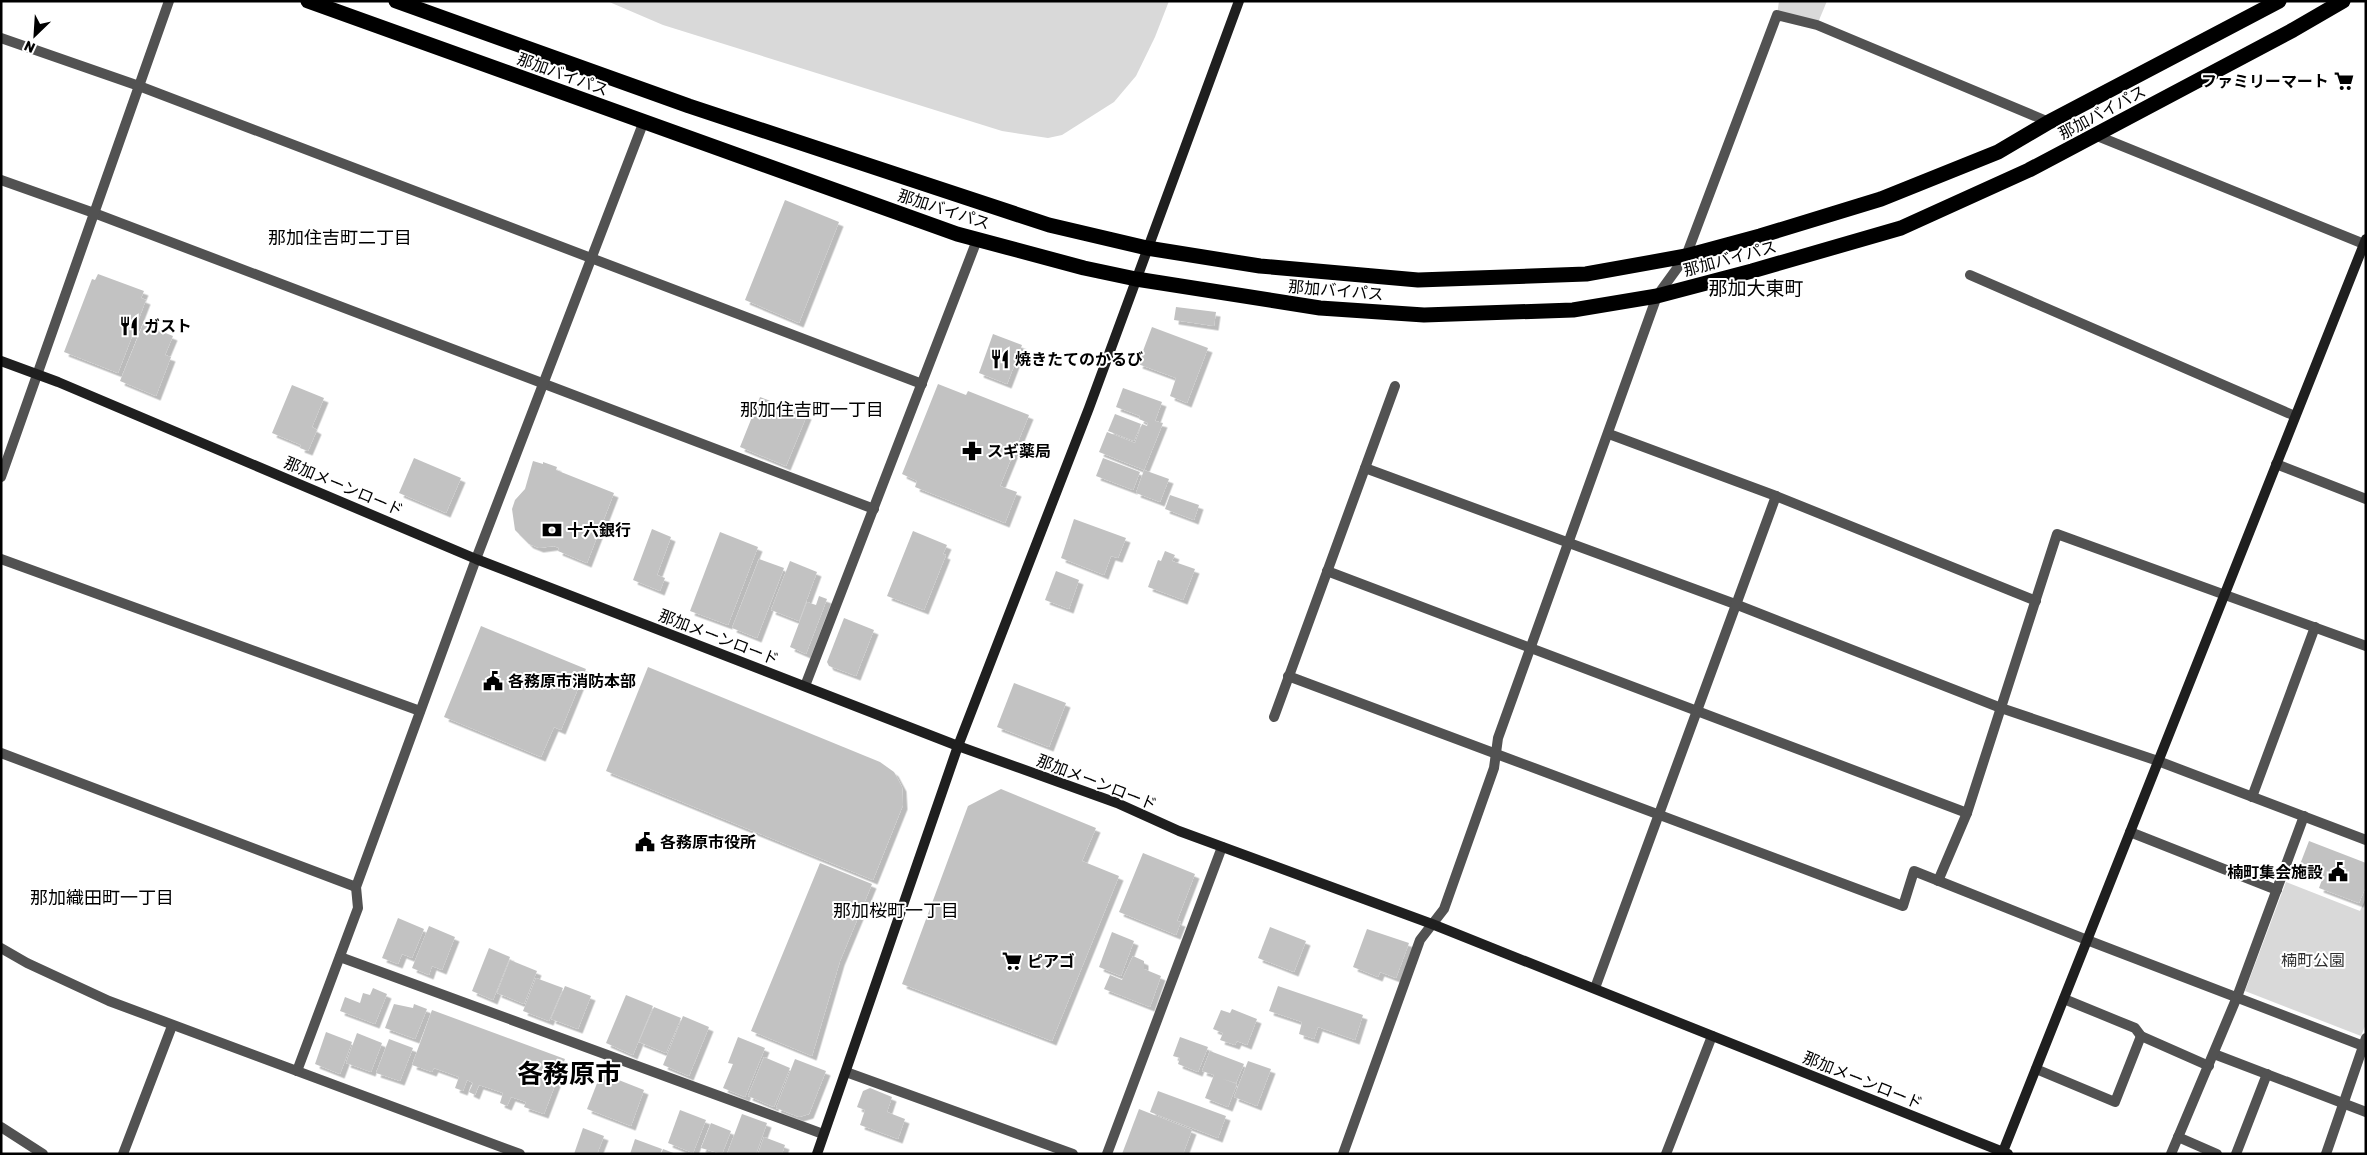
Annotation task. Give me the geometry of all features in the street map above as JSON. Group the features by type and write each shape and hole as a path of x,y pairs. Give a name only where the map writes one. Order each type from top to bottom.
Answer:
{"highway":[{"name":"那加バイパス","path":"308,1 977,240 1084,268 1136,279 1320,308 1424,315 1573,310 1657,296 1752,271 1900,228 2029,170 2342,1"},
{"name":"那加バイパス","path":"396,1 689,106 1049,225 1147,248 1260,266 1418,280 1586,274 1686,256 1760,236 1881,199 1998,152 2049,122 2279,1"}],"street":[{"path":"1,477 169,1"},
{"path":"817,1154 958,746 1089,408 1239,1"},
{"path":"1343,1154 1420,940 1444,910 1494,768 1498,738 1609,434 1657,296 1686,256 1777,15 1817,26 2049,122"},
{"path":"1,38 139,86 922,384"},
{"path":"297,1070 358,908 356,887 420,711 476,559 644,121"},
{"path":"2004,1153 2036,1068 2365,241 2095,135"},
{"path":"1,180 94,213 874,508"},
{"path":"805,686 977,240"},
{"path":"1970,275 2295,416"},
{"name":"那加メーンロード","path":"1,361 38,374 476,559 958,746 1117,803 1222,847 1432,924 2004,1153"},
{"path":"1274,717 1395,386"},
{"path":"1609,434 1776,496 2036,601"},
{"path":"2276,464 2366,498"},
{"path":"1365,468 1735,604 2001,708 2158,761 2366,840"},
{"path":"1595,988 1696,709 1776,496"},
{"path":"1938,881 1967,812 2058,534 2366,646"},
{"path":"1,559 420,711"},
{"path":"1327,571 1967,812"},
{"path":"2252,796 2315,627"},
{"path":"1288,676 1496,752 1903,906 1914,871 2237,998 2365,1044 2326,1154"},
{"path":"1,753 356,887"},
{"path":"2171,1154 2237,998 2304,816"},
{"path":"2130,832 2277,890"},
{"path":"1107,1154 1222,847"},
{"path":"1,948 27,963 108,1001 520,1154"},
{"path":"340,957 824,1134"},
{"path":"2064,999 2135,1028 2141,1036 2209,1066"},
{"path":"123,1154 172,1026"},
{"path":"1666,1154 1712,1036"},
{"path":"2036,1068 2115,1102 2141,1036"},
{"path":"2214,1054 2366,1112"},
{"path":"846,1072 1074,1154"},
{"path":"2236,1154 2267,1074"},
{"path":"1,1127 43,1154"},
{"path":"2178,1137 2217,1154"}],"green space":[{"path":"607,1 1169,1 1155,37 1136,76 1114,102 1062,135 1048,138 1002,131 663,25"},
{"path":"1779,1 1827,1 1817,25 1777,15"},
{"name":"楠町公園","path":"2286,882 2360,911 2366,898 2366,1024 2361,1036 2245,991"}],"building":[{"path":"785,200 839,222 799,323 745,300"},
{"path":"98,274 144,291 141,298 146,300 118,373 64,352 92,279 95,280"},
{"path":"1176,307 1216,312 1214,326 1174,320"},
{"path":"143,324 173,336 165,355 171,357 156,396 120,381"},
{"path":"1152,327 1208,348 1187,403 1170,396 1176,378 1138,364"},
{"path":"993,334 1022,345 1007,384 979,373"},
{"path":"938,384 966,395 968,391 1029,415 1000,486 1017,492 1005,523 915,487 917,481 902,474"},
{"path":"292,385 324,398 312,427 317,430 308,451 300,448 301,445 272,433"},
{"path":"1123,388 1162,402 1155,421 1163,423 1144,470 1099,452 1107,432 1135,443 1142,424 1147,426 1148,423 1139,419 1140,416 1116,407"},
{"path":"760,397 807,415 786,466 740,447"},
{"path":"1115,414 1141,424 1134,441 1108,431"},
{"path":"414,458 461,478 446,513 399,493"},
{"path":"1103,458 1140,472 1133,490 1096,476"},
{"path":"533,461 557,467 556,470 614,493 587,563 558,551 559,548 554,546 539,548 529,544 515,530 512,509 515,500 525,489"},
{"path":"1144,470 1169,479 1160,502 1136,493"},
{"path":"1170,495 1199,505 1194,520 1165,509"},
{"path":"1074,519 1126,538 1118,558 1111,556 1104,575 1061,558"},
{"path":"652,529 671,537 657,575 665,578 660,591 633,580"},
{"path":"913,531 947,545 943,554 946,555 924,610 887,596"},
{"path":"720,532 758,547 728,625 690,611"},
{"path":"1165,551 1175,555 1172,561 1195,569 1183,600 1148,587 1158,560 1161,561"},
{"path":"759,559 784,568 757,638 732,628"},
{"path":"790,561 817,572 799,621 771,610"},
{"path":"1056,571 1079,580 1069,609 1045,600"},
{"path":"819,596 827,599 806,654 790,647 807,602 816,605"},
{"path":"844,618 874,630 856,676 829,666 827,662"},
{"path":"481,626 586,669 561,730 554,727 541,757 444,717"},
{"path":"648,667 880,762 894,772 902,787 903,805 873,880 606,771"},
{"path":"1014,683 1066,703 1049,747 997,727"},
{"path":"1001,789 1096,828 1082,861 1119,876 1052,1041 902,984 968,806"},
{"name":"楠町集会施設","path":"2309,841 2366,863 2366,886 2359,903 2319,888 2323,877 2299,867"},
{"path":"1143,853 1195,874 1177,921 1181,922 1176,935 1119,912"},
{"path":"820,863 872,884 840,961 812,1056 751,1031"},
{"path":"398,918 424,929 412,958 402,954 398,964 382,958"},
{"path":"429,926 455,937 442,970 432,966 429,975 412,968"},
{"path":"1270,927 1306,941 1294,972 1258,958"},
{"path":"1367,929 1409,943 1396,978 1380,972 1378,977 1353,967"},
{"path":"1112,932 1134,941 1121,976 1099,967"},
{"path":"489,948 510,957 493,1000 472,991"},
{"path":"1133,956 1144,961 1144,969 1161,976 1150,1007 1104,989 1110,975 1122,980"},
{"path":"510,960 537,971 524,1004 497,993"},
{"path":"536,978 563,988 549,1021 523,1011"},
{"path":"565,986 591,996 578,1029 551,1019"},
{"path":"1278,986 1363,1015 1355,1040 1318,1027 1314,1039 1299,1034 1302,1022 1269,1011"},
{"path":"373,988 387,994 375,1024 340,1011 345,997 360,1003 363,993 370,995"},
{"path":"626,995 653,1006 633,1055 606,1043"},
{"path":"394,1004 413,1008 414,1004 427,1009 415,1039 385,1028"},
{"path":"654,1007 681,1018 666,1053 639,1042"},
{"path":"1232,1009 1257,1019 1247,1045 1237,1041 1235,1045 1220,1040 1223,1033 1213,1029 1221,1010 1230,1013"},
{"path":"432,1010 565,1059 544,1114 524,1107 526,1102 511,1097 507,1106 500,1103 503,1093 479,1085 475,1095 469,1092 473,1083 467,1080 463,1091 455,1088 459,1077 434,1068 432,1072 412,1065"},
{"path":"683,1016 709,1027 689,1076 663,1065"},
{"path":"326,1032 352,1042 340,1074 315,1064"},
{"path":"357,1033 382,1043 371,1072 346,1063"},
{"path":"738,1037 765,1048 745,1097 723,1088 733,1064 728,1063"},
{"path":"1180,1037 1208,1047 1198,1072 1178,1064 1180,1058 1173,1056"},
{"path":"389,1039 413,1048 400,1081 376,1073"},
{"path":"1210,1051 1244,1064 1236,1083 1223,1079 1237,1084 1228,1107 1205,1098 1214,1075 1202,1071"},
{"path":"764,1057 790,1068 774,1107 748,1096"},
{"path":"795,1059 826,1071 809,1114 799,1117 776,1108"},
{"path":"1248,1061 1271,1069 1257,1106 1234,1097"},
{"path":"601,1073 644,1090 631,1126 587,1109"},
{"path":"870,1088 892,1097 887,1112 905,1119 898,1139 860,1125 865,1110 857,1107 863,1091"},
{"path":"1158,1091 1226,1116 1218,1138 1150,1112"},
{"path":"1139,1109 1192,1130 1183,1154 1122,1154"},
{"path":"680,1110 706,1120 693,1153 668,1143"},
{"path":"742,1114 767,1123 756,1154 727,1154"},
{"path":"711,1123 731,1131 722,1154 701,1148"},
{"path":"583,1128 604,1136 597,1154 574,1154"},
{"path":"764,1137 785,1145 782,1154 758,1154"},
{"path":"635,1139 662,1149 660,1154 630,1154"},
{"path":"663,1149 676,1154 661,1154"}],"place":[{"name":"ファミリーマート","path":"2344,81"},
{"name":"ガスト","path":"129,326"},
{"name":"焼きたてのかるび","path":"1000,359"},
{"name":"スギ薬局","path":"972,451"},
{"name":"十六銀行","path":"552,530"},
{"name":"各務原市消防本部","path":"493,681"},
{"name":"各務原市役所","path":"645,842"},
{"name":"楠町集会施設","path":"2338,872"},
{"name":"ピアゴ","path":"1012,961"}],"district":[{"name":"那加住吉町二丁目","path":"340,238"},
{"name":"那加大東町","path":"1756,288"},
{"name":"那加住吉町一丁目","path":"812,410"},
{"name":"那加織田町一丁目","path":"102,898"},
{"name":"那加桜町一丁目","path":"896,911"},
{"name":"各務原市","path":"569,1074"}]}
